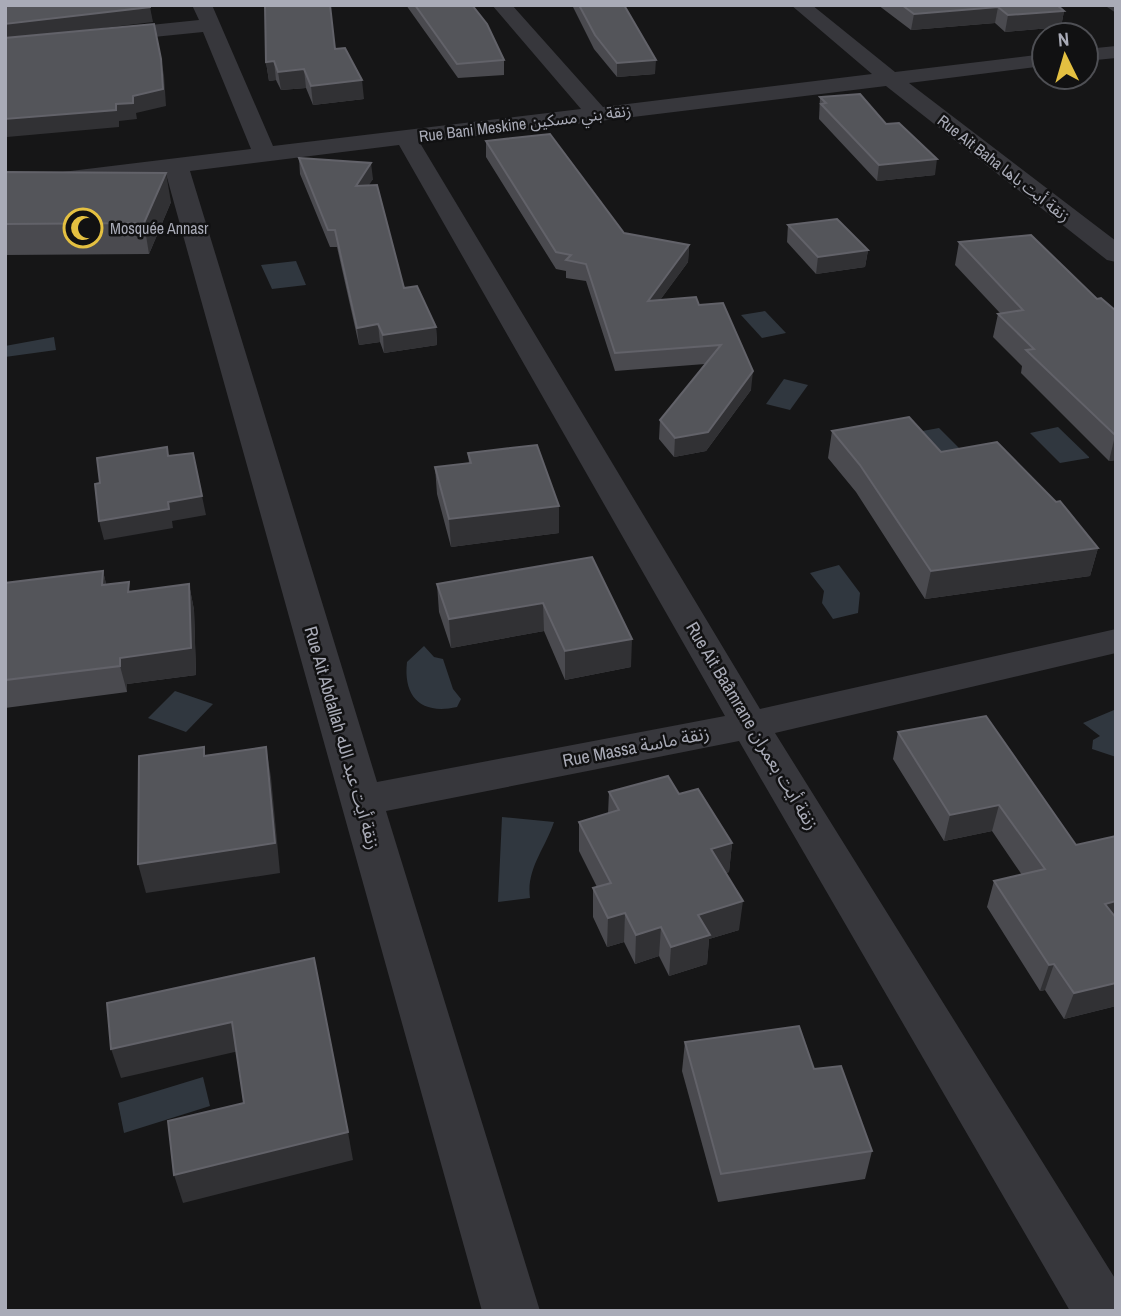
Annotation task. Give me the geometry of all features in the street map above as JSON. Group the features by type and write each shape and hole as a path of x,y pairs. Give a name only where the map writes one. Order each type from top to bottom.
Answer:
{"street":[{"path":"502,5 597,114"},
{"name":"Rue Ait Baha زنقة أيت باها","path":"800,5 950,127 1116,254"},
{"path":"5,46 206,15 265,154"},
{"name":"Rue Bani Meskine زنقة بني مسكين","path":"5,186 1030,63"},
{"name":"Rue Ait Ba´âmrane زنقة أيت بعمران","path":"406,138 750,724 1102,1311"},
{"name":"Rue Ait Abdallah زنقة أيت عبد الله","path":"176,166 510,1311"},
{"name":"Rue Massa زنقة ماسة","path":"361,801 750,724 1116,641"}],"shaded area":[{"path":"296,261 306,285 272,289 261,265"},
{"path":"765,311 786,333 762,338 741,315"},
{"path":"54,337 56,350 5,357 5,346"},
{"path":"784,379 808,385 790,410 766,404"},
{"path":"1058,427 1089,458 1060,463 1030,433"},
{"path":"939,428 965,454 942,459 917,432"},
{"path":"839,565 860,593 858,613 833,619 822,603 824,591 810,573"},
{"path":"424,646 434,657 443,659 453,689 461,699 457,707 444,709 424,706 412,694 408,685 407,662"},
{"path":"175,691 213,704 186,732 148,718"},
{"path":"1114,710 1116,757 1092,749 1093,740 1100,736 1083,723"},
{"path":"502,817 554,822 533,868 530,898 498,902"},
{"path":"203,1077 210,1106 124,1133 118,1103"}],"building":[{"path":"5,5 150,5 150,7 5,24"},
{"path":"265,5 330,5 335,49 345,48 362,80 311,86 304,69 278,72 274,61 266,62"},
{"path":"415,5 472,5 487,24 504,60 457,64"},
{"path":"579,5 624,5 656,60 617,63 595,35"},
{"path":"902,5 1057,5 1064,11 1008,15 998,7 914,14"},
{"path":"154,24 161,59 163,89 133,96 133,103 116,104 116,110 5,119 5,38"},
{"path":"860,94 886,124 899,123 937,159 879,165 821,104 826,103 820,97"},
{"path":"550,134 624,233 689,245 648,301 696,297 699,305 723,303 753,371 708,432 675,438 660,420 721,345 615,353 586,264 566,260 571,255 556,252 486,141"},
{"path":"299,158 371,163 356,186 377,185 404,288 417,286 436,327 383,335 378,324 357,328 335,230 328,230"},
{"path":"5,172 166,173 144,223 5,224"},
{"path":"837,219 868,250 818,257 788,225"},
{"path":"1031,235 1097,299 1101,298 1116,311 1116,436 1026,350 1034,349 998,314 1023,310 959,242"},
{"path":"909,417 941,452 997,442 1056,502 1060,501 1098,548 931,571 860,465 832,431"},
{"path":"537,445 559,506 449,519 435,467 471,463 468,453"},
{"path":"167,447 168,456 193,453 202,496 168,502 169,509 99,521 95,484 100,483 97,458"},
{"path":"592,557 632,639 565,651 543,603 449,619 437,584"},
{"path":"103,571 102,585 129,582 128,592 189,584 191,648 120,658 120,666 5,680 5,583"},
{"path":"986,716 1076,845 1116,836 1116,901 1105,904 1116,918 1116,983 1074,993 1054,964 1049,965 994,881 1045,869 999,805 950,815 898,732"},
{"path":"204,747 204,756 266,747 275,843 138,864 139,756"},
{"path":"668,776 679,794 698,789 732,843 711,849 743,901 698,915 710,935 671,947 661,927 636,935 625,913 608,918 593,888 611,883 579,822 619,810 609,792"},
{"path":"314,958 348,1132 174,1175 168,1121 244,1103 232,1022 111,1049 107,1003"},
{"path":"799,1026 814,1069 841,1066 872,1151 721,1174 685,1042"}],"place":[{"name":"Mosquée Annasr","path":"83,228"}]}
